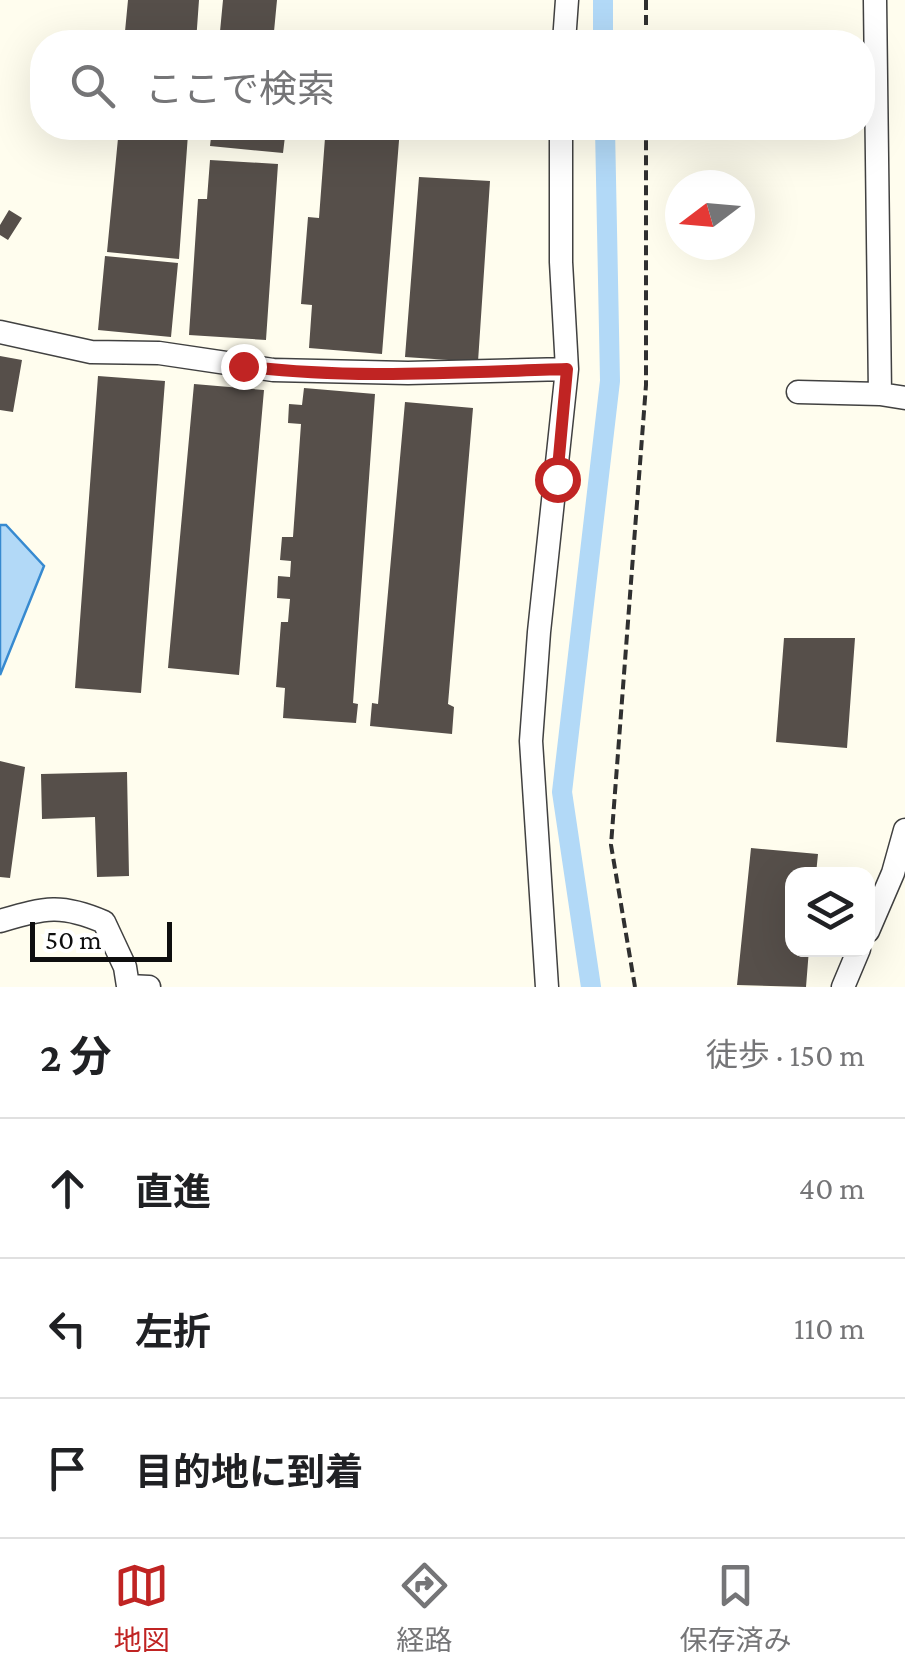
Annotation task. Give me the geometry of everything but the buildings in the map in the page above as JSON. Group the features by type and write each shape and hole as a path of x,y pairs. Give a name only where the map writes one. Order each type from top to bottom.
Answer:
{"street":[{"path":"565,30 567,0"},
{"path":"876,0 880,394"},
{"path":"547,987 531,741 538,632 567,369 561,262 561,140"},
{"path":"0,332 91,352 159,353 273,370 408,374 567,369"},
{"path":"798,392 905,398"},
{"path":"875,915 893,873 905,830"},
{"path":"0,921 48,908 78,911 104,922 125,968 128,986 149,987"},
{"path":"843,987 856,957"}],"path":[{"path":"646,0 646,30"},
{"path":"635,987 611,845 646,385 646,140"}],"water":[{"path":"0,525 6,525 44,566 0,675"}],"waterway":[{"path":"603,0 603,30"},
{"path":"591,987 562,792 610,381 605,140"}],"route":[{"path":"243,366 408,374 567,369 557,479"}]}
